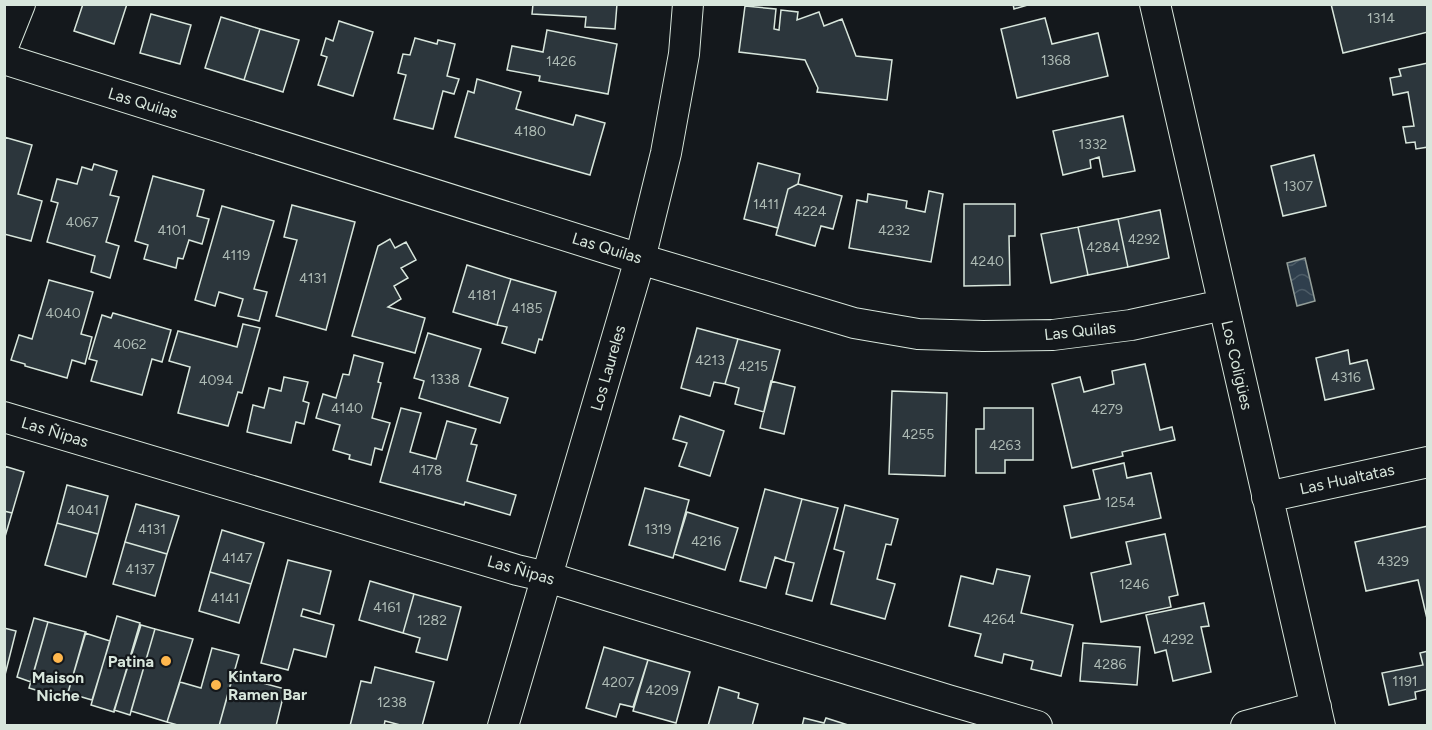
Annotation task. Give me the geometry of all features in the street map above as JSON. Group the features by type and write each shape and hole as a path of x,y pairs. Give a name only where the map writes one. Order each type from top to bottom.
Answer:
{"street":[{"path":"4,44 20,4"},
{"name":"Los Laureles","path":"503,726 640,259 666,153 684,54 688,4"},
{"name":"Los Coligües","path":"1155,4 1318,716"},
{"name":"Las Quilas","path":"4,59 640,259 854,323 918,334 1053,335 1131,325 1223,305"},
{"name":"Las Ñipas","path":"4,417 547,577 1037,726"},
{"name":"Las Hualtatas","path":"1267,497 1428,462"},
{"path":"1246,726 1318,716"}],"water":[{"path":"1305,258 1315,301 1297,306 1287,263"}],"building":[{"path":"83,4 127,4 114,44 74,31"},
{"path":"533,4 617,4 615,29 585,27 586,17 532,14"},
{"path":"1013,4 1031,4 1014,9"},
{"path":"1331,4 1428,4 1428,32 1343,53"},
{"path":"745,6 776,9 774,29 779,30 781,10 798,12 797,20 819,12 824,26 842,19 856,56 892,60 887,100 817,92 818,88 805,60 739,52"},
{"path":"151,14 191,25 180,64 140,53"},
{"path":"221,17 260,29 244,80 205,68"},
{"path":"1045,18 1052,44 1098,33 1108,76 1017,98 1001,29"},
{"path":"339,21 373,32 353,96 318,85 327,57 321,55 326,38 333,41"},
{"path":"260,29 299,40 283,92 244,80"},
{"path":"547,30 617,44 608,94 539,81 540,76 507,70 512,46 543,52"},
{"path":"415,38 437,44 438,40 455,44 447,76 459,79 454,94 443,91 433,129 394,119 406,75 398,73 403,54 410,55"},
{"path":"1428,63 1428,147 1416,149 1415,142 1406,143 1403,127 1414,126 1408,92 1393,95 1390,78 1401,76 1399,69"},
{"path":"477,79 521,92 516,109 573,125 576,115 605,123 590,175 455,137 468,91 474,93"},
{"path":"1123,116 1135,171 1103,177 1099,157 1090,160 1091,168 1063,175 1053,131"},
{"path":"4,137 32,145 18,194 42,201 31,241 4,234"},
{"path":"1314,155 1326,206 1283,216 1271,166"},
{"path":"758,163 800,174 798,184 788,189 778,228 744,219"},
{"path":"94,164 117,171 110,195 119,197 106,242 119,246 110,278 91,272 95,256 47,242 58,203 51,201 57,179 77,184 82,167 92,170"},
{"path":"153,176 204,190 197,216 209,219 202,244 189,240 183,259 178,258 176,268 144,259 148,245 135,241"},
{"path":"798,184 842,196 833,229 821,226 815,246 776,235 788,189"},
{"path":"929,191 943,194 931,262 849,248 857,200 867,202 868,194 907,201 906,208 925,212"},
{"path":"964,204 1015,204 1015,236 1009,236 1010,285 964,286"},
{"path":"292,205 355,222 326,330 276,316 297,240 284,237"},
{"path":"222,206 274,221 254,289 267,292 259,321 238,316 243,299 219,292 215,306 195,300"},
{"path":"1160,210 1169,258 1128,267 1118,219"},
{"path":"1118,219 1128,267 1088,275 1078,227"},
{"path":"1078,227 1088,275 1051,283 1041,234"},
{"path":"390,239 395,248 406,242 416,260 401,268 408,278 394,286 401,299 388,307 425,318 415,353 352,336 378,246"},
{"path":"467,265 511,279 497,325 453,312"},
{"path":"511,279 556,292 542,340 539,339 535,353 502,343 507,327 497,325"},
{"path":"49,280 93,292 81,334 92,337 85,364 72,360 67,378 11,360 19,335 32,339"},
{"path":"113,313 171,330 162,362 152,359 142,395 91,381 97,361 89,359 102,315 111,318"},
{"path":"243,324 260,328 242,393 238,392 228,426 178,413 190,367 169,361 178,331 237,347"},
{"path":"697,328 738,339 725,384 714,382 710,396 681,388"},
{"path":"428,333 481,349 469,386 508,398 500,423 419,398 424,381 414,378"},
{"path":"738,339 780,350 764,412 735,404 739,388 725,384"},
{"path":"1348,350 1350,364 1367,360 1374,389 1325,400 1316,358"},
{"path":"354,355 383,363 378,382 381,383 372,418 390,423 382,450 375,448 371,465 349,459 350,455 333,450 340,425 316,418 323,394 336,398 343,374 349,375"},
{"path":"1145,364 1160,430 1172,427 1175,440 1122,452 1123,456 1072,468 1052,384 1080,377 1084,392 1114,384 1112,371"},
{"path":"284,377 308,382 303,401 309,403 304,424 296,422 291,443 247,432 253,405 264,408 269,388 281,391"},
{"path":"771,381 795,387 784,434 760,428"},
{"path":"892,391 947,393 945,476 889,474"},
{"path":"401,408 421,413 410,452 436,459 447,421 476,429 471,444 477,445 467,481 516,495 510,515 380,482"},
{"path":"984,408 1033,408 1033,460 1005,460 1005,473 976,473 976,429 984,429"},
{"path":"680,416 724,431 710,476 679,466 687,443 673,439"},
{"path":"1124,463 1127,478 1151,473 1161,518 1071,538 1064,506 1100,499 1093,470"},
{"path":"4,466 24,472 12,513 4,511"},
{"path":"67,485 108,496 98,534 57,523"},
{"path":"645,488 689,500 673,558 629,545"},
{"path":"765,489 802,499 785,561 775,557 766,588 740,581"},
{"path":"802,499 838,508 812,601 786,594 794,563 785,561"},
{"path":"136,504 179,516 167,554 125,542"},
{"path":"845,505 898,519 891,545 886,544 877,579 895,584 885,619 831,604 844,552 834,549"},
{"path":"4,511 12,513 4,540"},
{"path":"687,512 738,528 725,570 674,554"},
{"path":"57,523 98,534 86,577 45,565"},
{"path":"1428,526 1428,623 1418,580 1366,591 1355,542"},
{"path":"222,530 264,543 251,584 210,572"},
{"path":"1165,534 1178,595 1169,597 1171,607 1101,622 1091,573 1131,564 1126,542"},
{"path":"125,542 167,554 155,596 113,584"},
{"path":"288,560 331,571 320,614 303,609 301,616 334,625 326,657 294,649 288,670 261,663"},
{"path":"997,569 1030,576 1021,613 1073,625 1061,676 1031,669 1033,661 1004,654 1002,663 975,656 981,634 949,626 961,576 993,584"},
{"path":"210,572 251,584 239,623 199,611"},
{"path":"370,581 414,594 403,633 359,620"},
{"path":"414,594 461,607 447,660 416,652 420,638 403,633"},
{"path":"1204,603 1209,626 1201,627 1211,672 1173,681 1166,650 1155,653 1146,615"},
{"path":"117,616 140,623 114,712 91,705"},
{"path":"34,618 48,622 31,682 17,677"},
{"name":"Maison Niche","path":"48,622 86,632 66,699 29,688"},
{"path":"141,625 155,629 130,715 114,710"},
{"path":"4,628 16,631 5,675 4,675"},
{"name":"Patina","path":"155,629 193,639 167,722 131,711"},
{"path":"85,633 110,641 92,700 68,693"},
{"path":"1083,643 1140,647 1137,685 1080,681"},
{"path":"604,647 648,660 633,707 620,704 616,717 586,708"},
{"name":"Kintaro Ramen Bar","path":"212,648 239,655 219,726 181,726 167,722 180,682 201,688"},
{"path":"1428,651 1428,689 1415,692 1416,699 1389,705 1382,673 1423,665 1420,653"},
{"path":"648,660 690,672 676,723 633,711"},
{"path":"375,667 434,682 422,726 404,726 385,721 384,726 350,726 361,681 371,683"},
{"path":"233,675 285,689 276,726 219,726"},
{"path":"719,687 739,693 738,698 758,704 752,726 708,726"},
{"path":"804,718 824,723 826,718 848,725 802,726"}],"place":[{"name":"Maison Niche","path":"58,658"},
{"name":"Patina","path":"166,661"},
{"name":"Kintaro Ramen Bar","path":"216,685"}]}
